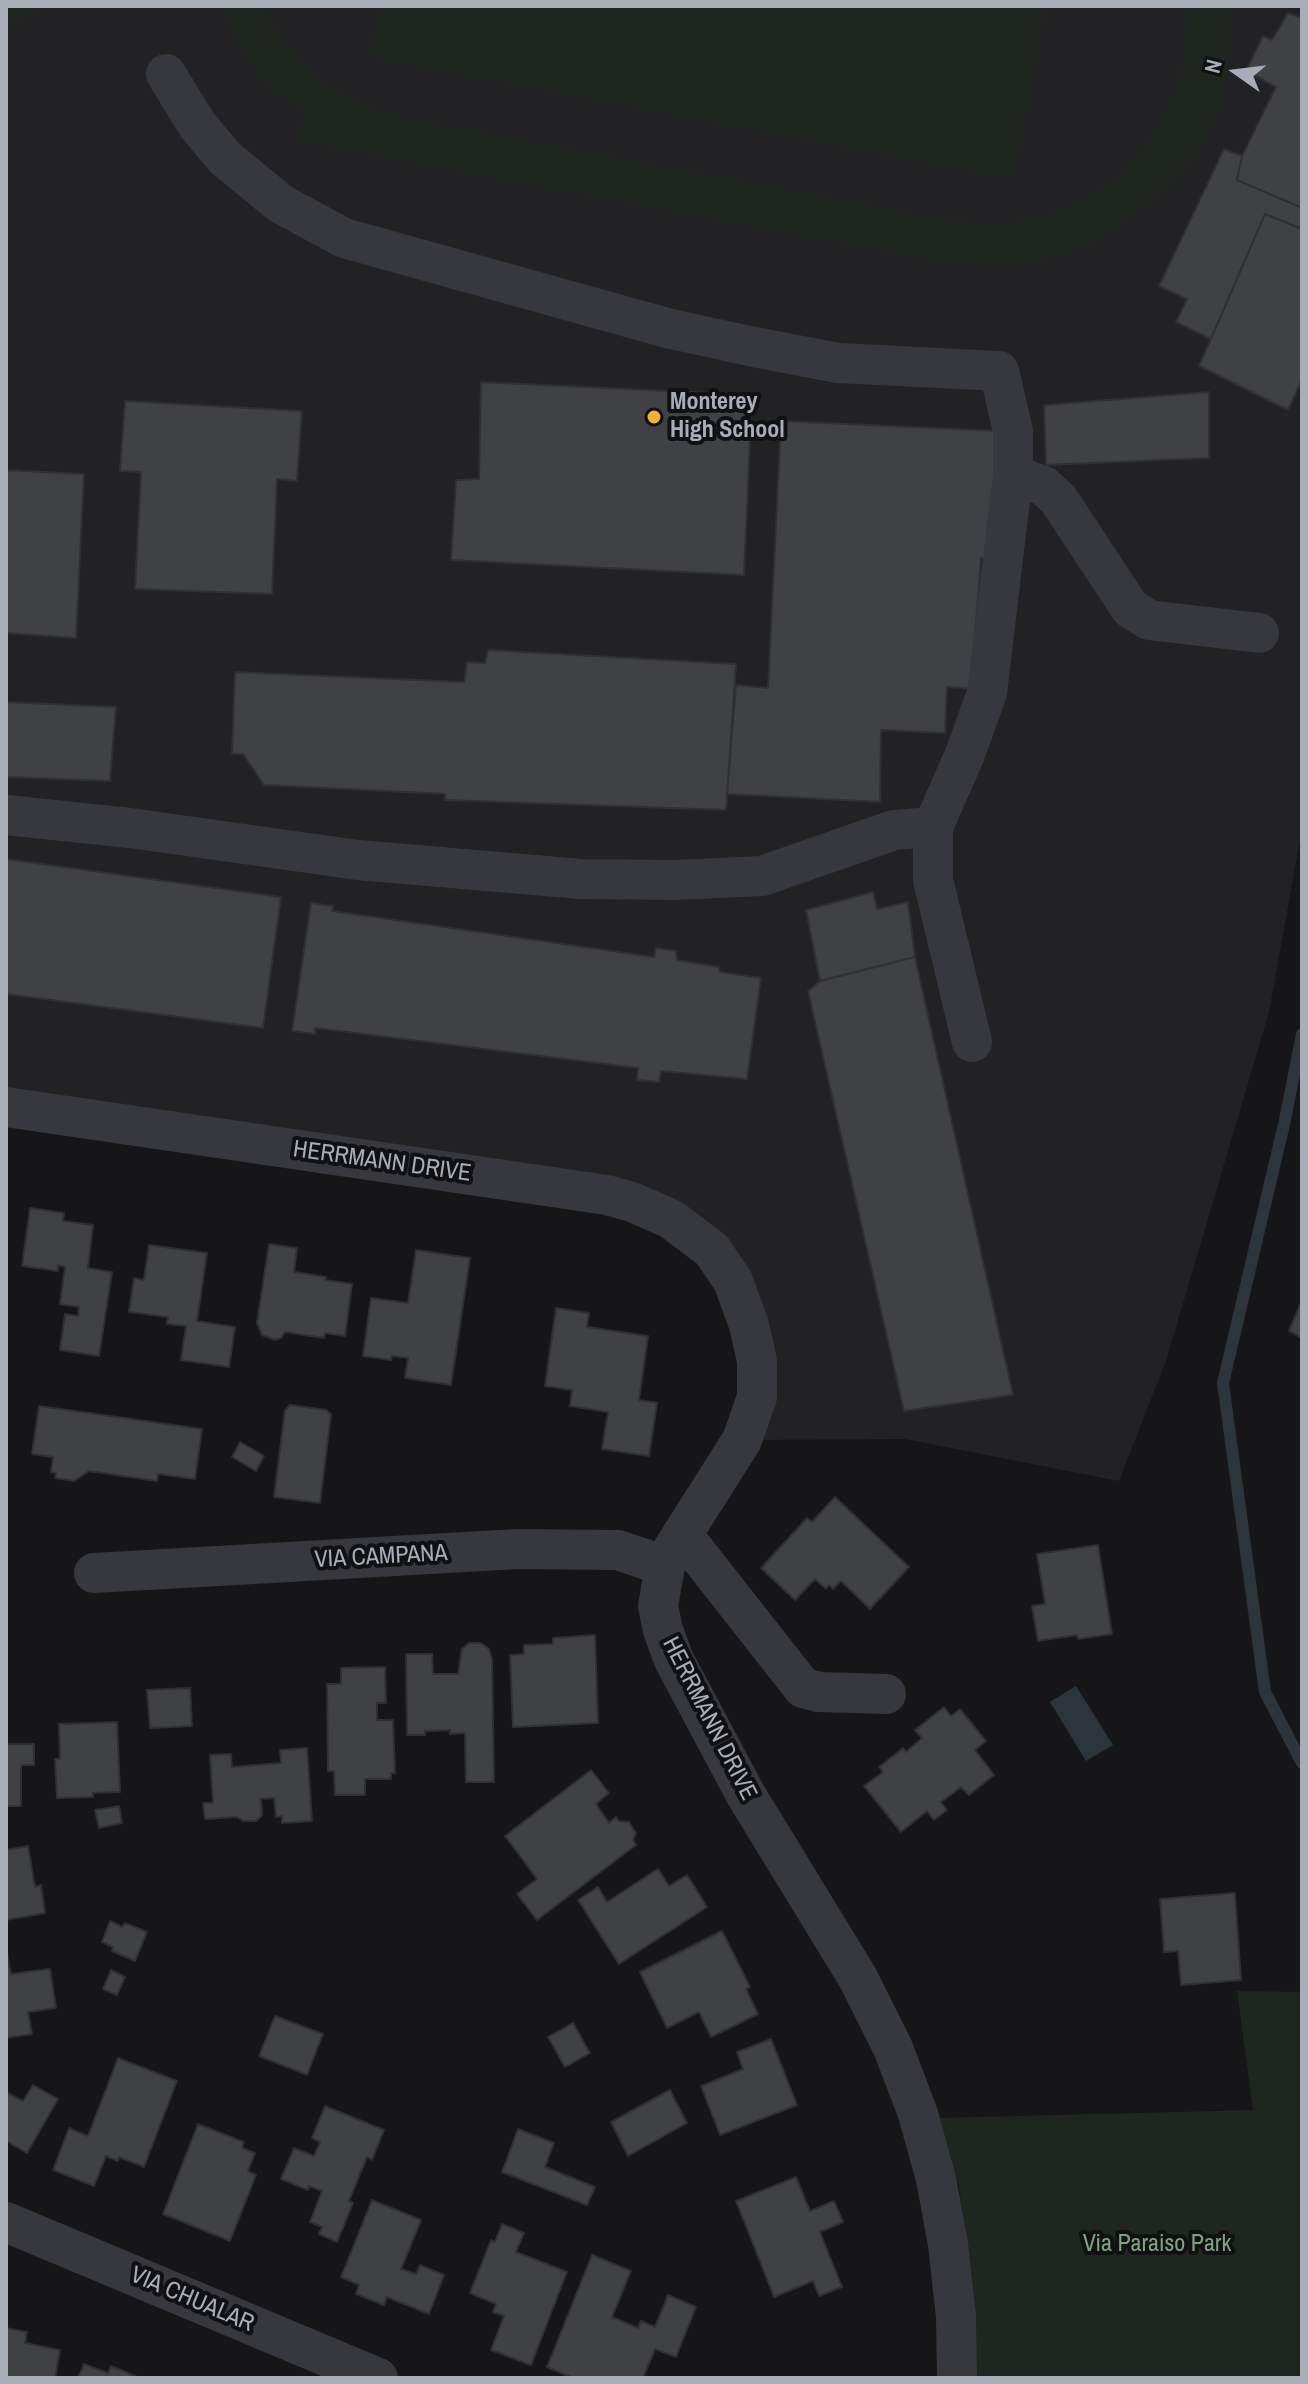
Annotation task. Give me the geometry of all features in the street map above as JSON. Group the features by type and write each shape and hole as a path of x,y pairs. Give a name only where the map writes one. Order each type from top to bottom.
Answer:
{"street":[{"path":"166,74 198,126 225,158 281,204 344,238 667,328 754,347 838,363 999,371 1013,431 1013,475 987,693 933,827 933,880 972,1042"},
{"path":"1013,475 1044,486 1059,500 1130,608 1149,620 1259,633"},
{"path":"6,815 130,828 358,860 581,879 675,880 762,876 894,830 933,827"},
{"name":"HERRMANN DRIVE","path":"6,1107 607,1195 653,1210 685,1228 712,1250 733,1281 749,1325 758,1381 757,1397 742,1440 673,1550 658,1606 663,1630 674,1660 746,1795 858,1978 893,2048 918,2114 936,2179 948,2244 956,2317 957,2378"},
{"name":"VIA CAMPANA","path":"94,1573 518,1549 673,1550"},
{"path":"673,1550 803,1688 819,1692 886,1694"},
{"name":"VIA CHUALAR","path":"6,2222 378,2378"}],"shaded area":[{"name":"Monterey High School","path":"6,6 1302,6 1302,829 1269,1012 1166,1361 1119,1481 905,1439 742,1440 758,1381 685,1228 6,1107"},
{"path":"1076,1686 1113,1745 1086,1761 1050,1702"}],"green space":[{"path":"6,6 43,6 43,8 6,29"},
{"path":"219,6 262,6 280,36 322,82 376,110 403,118 955,221 996,224 1062,211 1090,196 1118,175 1142,149 1162,121 1178,87 1186,44 1187,6 1230,6 1232,43 1226,82 1215,120 1196,157 1162,193 1099,239 1077,250 1025,265 990,266 940,261 298,141 304,113 258,74"},
{"path":"379,6 1046,6 1013,179 370,57"},
{"name":"Via Paraiso Park","path":"1237,1991 1302,1992 1302,2378 974,2378 966,2232 958,2182 939,2118 1253,2110"}],"building":[{"path":"1288,13 1302,18 1302,208 1237,180 1242,156 1276,87 1246,71 1263,36 1272,40"},
{"path":"1224,149 1242,156 1237,180 1302,208 1302,229 1265,214 1211,339 1176,322 1187,299 1159,286"},
{"path":"1265,214 1302,229 1302,379 1288,410 1199,366"},
{"path":"481,382 752,395 744,575 451,560 456,480 479,479"},
{"path":"1209,392 1209,458 1046,465 1044,405"},
{"path":"125,401 302,411 297,481 277,479 272,594 135,589 141,472 120,471"},
{"path":"781,421 1000,431 994,556 981,558 971,689 947,687 945,733 881,730 880,802 727,794 736,685 768,688"},
{"path":"6,470 84,474 76,638 6,633"},
{"path":"488,650 736,664 726,810 445,800 445,794 264,785 243,754 232,754 235,672 464,682 467,662 485,663"},
{"path":"6,702 116,707 110,781 6,777"},
{"path":"6,859 281,897 263,1028 6,994"},
{"path":"873,892 877,909 908,902 915,957 820,981 806,910"},
{"path":"311,903 333,906 332,911 654,957 656,948 676,951 677,960 719,967 720,972 761,978 747,1079 661,1071 659,1082 637,1080 638,1068 315,1028 315,1034 292,1031"},
{"path":"915,957 1013,1395 904,1411 808,991 820,981"},
{"path":"30,1208 64,1213 63,1221 93,1225 88,1268 112,1272 99,1356 60,1350 65,1314 78,1316 79,1307 60,1304 65,1267 58,1265 58,1271 22,1266"},
{"path":"269,1244 297,1248 294,1272 352,1284 345,1336 325,1333 324,1338 285,1332 275,1340 262,1335 257,1323"},
{"path":"149,1245 207,1253 197,1321 235,1327 229,1367 181,1360 186,1326 167,1324 168,1317 129,1312 134,1278 144,1280"},
{"path":"416,1250 470,1258 451,1385 405,1378 408,1358 392,1356 391,1360 363,1356 371,1298 408,1303"},
{"path":"1302,1300 1302,1338 1289,1331"},
{"path":"556,1308 589,1313 587,1327 648,1336 639,1400 657,1403 649,1456 602,1449 608,1412 570,1406 572,1390 545,1386"},
{"path":"290,1405 326,1410 331,1414 320,1503 274,1497 285,1410"},
{"path":"39,1406 202,1429 195,1479 158,1474 157,1481 89,1471 74,1481 55,1478 56,1473 51,1472 53,1457 32,1454"},
{"path":"240,1442 264,1456 256,1471 232,1457"},
{"path":"835,1497 909,1567 870,1609 841,1581 833,1589 829,1585 826,1589 815,1579 795,1600 761,1568 807,1518 812,1522"},
{"path":"1098,1545 1112,1634 1038,1641 1032,1606 1045,1604 1037,1554"},
{"path":"595,1635 598,1723 513,1727 510,1655 524,1654 524,1645 553,1644 553,1638"},
{"path":"469,1643 481,1643 489,1649 492,1659 494,1782 466,1782 465,1733 450,1734 450,1730 407,1735 406,1654 432,1654 433,1674 458,1674 462,1649"},
{"path":"385,1667 386,1703 377,1703 377,1720 393,1720 395,1773 391,1773 391,1779 365,1779 365,1795 335,1795 334,1771 328,1771 327,1684 341,1684 341,1668"},
{"path":"190,1688 192,1726 150,1728 147,1690"},
{"path":"944,1707 951,1716 960,1709 986,1741 975,1750 994,1775 969,1795 961,1787 941,1802 947,1810 934,1820 927,1811 901,1832 864,1786 883,1772 879,1767 903,1748 906,1752 922,1738 915,1730"},
{"path":"117,1722 120,1792 93,1793 93,1797 57,1798 55,1759 60,1759 59,1724"},
{"path":"6,1744 34,1744 34,1765 21,1765 21,1806 6,1806"},
{"path":"307,1748 312,1821 282,1823 282,1816 276,1817 274,1798 261,1799 262,1815 256,1821 243,1821 237,1817 205,1819 203,1803 213,1803 210,1755 231,1754 232,1767 281,1763 280,1750"},
{"path":"591,1770 609,1793 596,1804 609,1823 616,1817 619,1821 629,1822 636,1833 633,1840 636,1845 537,1920 517,1894 537,1879 505,1836"},
{"path":"119,1806 122,1823 99,1828 95,1810"},
{"path":"28,1846 35,1887 41,1885 45,1913 6,1920 6,1850"},
{"path":"658,1869 669,1886 687,1875 707,1907 619,1964 578,1900 598,1887 607,1902"},
{"path":"1235,1893 1241,1980 1181,1985 1178,1951 1164,1952 1160,1899"},
{"path":"110,1921 147,1932 135,1961 112,1951 113,1947 102,1942"},
{"path":"722,1931 750,1987 746,1989 758,2014 711,2037 699,2012 667,2028 640,1972"},
{"path":"6,1947 11,1974 50,1969 56,2008 28,2012 32,2034 6,2038"},
{"path":"111,1970 125,1977 117,1995 103,1989"},
{"path":"275,2016 323,2034 307,2075 259,2056"},
{"path":"573,2023 590,2053 565,2067 548,2037"},
{"path":"771,2039 797,2105 720,2135 701,2086 743,2069 737,2052"},
{"path":"118,2058 177,2081 144,2167 119,2157 118,2161 106,2156 94,2186 53,2170 69,2128 88,2136"},
{"path":"33,2085 58,2099 27,2153 6,2141 6,2092 23,2101"},
{"path":"670,2090 687,2123 628,2156 611,2122"},
{"path":"325,2106 384,2130 372,2160 367,2157 337,2242 319,2234 322,2227 310,2222 322,2191 309,2186 308,2190 281,2179 294,2148 314,2156 320,2142 312,2138"},
{"path":"198,2124 244,2142 242,2148 255,2153 248,2171 256,2175 230,2241 163,2214"},
{"path":"518,2129 554,2143 545,2167 595,2187 587,2205 502,2172"},
{"path":"796,2177 810,2211 834,2201 843,2222 820,2232 842,2287 819,2296 813,2281 774,2297 736,2201"},
{"path":"372,2200 421,2220 401,2269 416,2274 420,2265 444,2275 429,2314 387,2297 384,2305 356,2294 359,2285 341,2277"},
{"path":"502,2224 524,2233 516,2252 567,2272 531,2365 491,2350 504,2316 493,2312 496,2304 470,2293 491,2240 495,2242"},
{"path":"592,2255 631,2271 612,2317 638,2328 641,2321 655,2327 668,2295 696,2307 676,2357 655,2349 643,2378 573,2378 547,2367"},
{"path":"6,2328 27,2332 25,2343 60,2350 55,2378 6,2378"},
{"path":"84,2364 108,2373 111,2366 140,2378 78,2378"}],"waterway":[{"path":"1302,1034 1285,1120 1223,1383 1265,1692 1302,1763"}],"place":[{"name":"Monterey High School","path":"654,417"}]}
